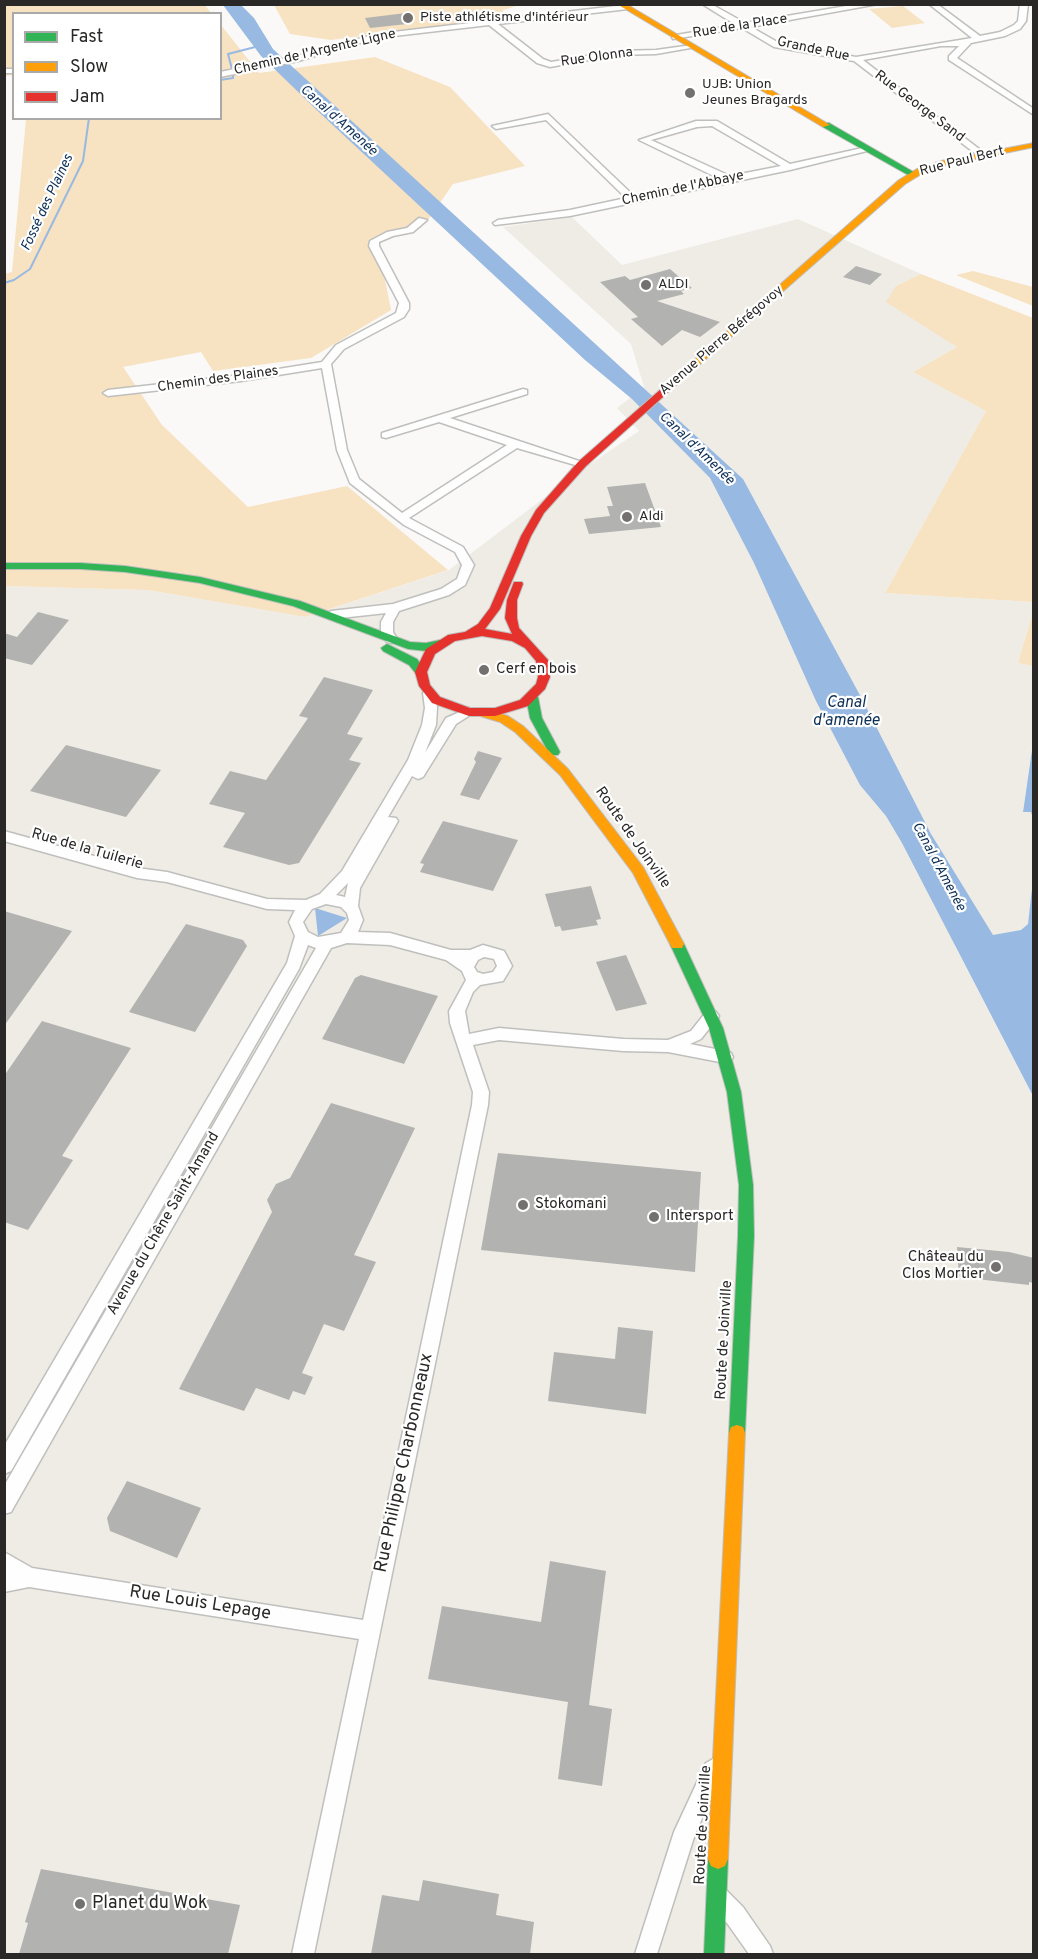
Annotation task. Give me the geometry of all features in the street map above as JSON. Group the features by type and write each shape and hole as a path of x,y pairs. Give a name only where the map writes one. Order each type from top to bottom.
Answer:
{"main road":[{"path":"623,6 867,150 913,174"},
{"name":"Rue Paul Bert","path":"841,236 913,174 944,164 1034,145"},
{"name":"Avenue Pierre Bérégovoy","path":"553,498 582,464 841,236"},
{"path":"4,566 80,566 168,575 270,596 331,615 414,646 440,644 482,626 495,609 526,536 540,512 553,498"},
{"path":"484,713 515,707 532,697 541,686 544,668 537,652 525,643 514,628 511,618 512,600 535,537 553,498"},
{"path":"4,571 123,574 229,591 316,617 394,651 413,662 422,672"},
{"path":"470,633 494,633 525,643"},
{"path":"440,644 430,652 424,662 422,672 429,693 446,705 504,719 519,729 564,772"},
{"path":"532,697 536,718 564,772"},
{"name":"Route de Joinville","path":"564,772 609,830 662,910 711,1016 734,1092 742,1140 746,1185 746,1236 714,1954"}],"street":[{"name":"Grande Rue","path":"705,4 782,46 856,59 941,44 965,43 977,38"},
{"name":"Rue de la Place","path":"676,37 875,4"},
{"path":"932,4 977,38 1014,30 1022,21 1024,4"},
{"name":"Chemin de l'Argente Ligne","path":"222,75 376,36 493,24 623,6"},
{"name":"Rue Olonna","path":"493,24 516,40 543,64 550,65 617,53 656,52 692,47"},
{"path":"965,43 953,60 1034,113"},
{"name":"Rue George Sand","path":"856,59 983,155"},
{"path":"496,126 548,117 633,200"},
{"path":"730,180 643,140 696,124 714,123 790,167"},
{"name":"Chemin de l'Abbaye","path":"498,223 570,213 867,150"},
{"path":"331,615 394,608 454,588 468,570 467,560 459,550 401,518 354,481 346,466 327,364 330,356 340,347 400,315 404,309 404,303 374,246 375,241 390,234 410,230 422,220"},
{"name":"Chemin des Plaines","path":"108,393 241,378 327,364"},
{"path":"386,435 522,392"},
{"path":"438,418 582,464"},
{"path":"401,518 516,444"},
{"path":"391,639 387,632 387,622 394,608"},
{"path":"390,939 346,937 326,944 317,943 299,929 302,909 326,898 341,885 419,751 429,725 431,708 429,693"},
{"path":"346,937 351,932 354,913 351,897 358,877 445,729 451,721 469,712"},
{"name":"Rue de la Tuilerie","path":"4,827 143,866 167,877"},
{"name":"Rue de la Tuilerie","path":"4,836 137,873 167,877 267,904 307,905"},
{"path":"326,898 340,900 390,939"},
{"name":"Rue de la Tuilerie","path":"267,904 299,929"},
{"name":"Avenue du Chêne Saint-Amand","path":"4,1465 294,965 299,954 299,929"},
{"name":"Rue Philippe Charbonneaux","path":"303,1954 480,1105 481,1092 458,1023 457,1011 467,989 472,967 451,956 390,939"},
{"name":"Avenue du Chêne Saint-Amand","path":"4,1505 326,944"},
{"path":"668,1046 696,1035 711,1016"},
{"path":"464,1041 499,1034 623,1045 668,1046 725,1057"},
{"name":"Rue Louis Lepage","path":"4,1562 29,1577"},
{"name":"Rue Louis Lepage","path":"4,1582 29,1577 370,1631"},
{"path":"646,1954 685,1832 723,1748"},
{"path":"717,1896 735,1915 762,1954"}],"shaded area":[{"path":"204,4 210,12 12,12 12,75 5,76 5,5"},
{"path":"274,5 519,5 503,10 502,18 331,40 290,34"},
{"path":"903,6 925,23 892,28 869,9"},
{"path":"222,26 259,73 375,57 450,87 525,166 453,184 426,223 377,240 391,310 311,358 213,371 201,352 123,367 162,425 248,507 347,486 448,570 305,617 148,590 5,586 4,274 12,272 26,120 222,120"},
{"path":"572,217 622,265 798,219 921,274 896,286 957,347 913,372 986,411 885,593 1033,602 1033,612 1018,663 1034,666 1033,742 1023,811 1031,812 1034,818 1034,880 1028,924 1021,930 955,946 1033,1096 1033,1954 5,1954 5,586 148,590 305,617 449,570 577,473 639,431 617,408 644,387 631,344 503,227"},
{"path":"973,271 1033,287 1033,306 956,275"},
{"path":"921,274 1033,318 1033,602 885,593 986,411 913,372 957,347 886,302 896,286"},
{"path":"1033,612 1033,666 1018,663"}],"water":[{"name":"Canal d'amenée","path":"223,5 241,5 254,18 273,49 743,479 862,699 931,834 993,935 1021,930 1028,924 1033,880 1033,1096 902,843 886,816 860,785 816,701 754,563 710,478 632,399 585,360 261,56"},
{"path":"1033,743 1033,818 1031,812 1023,812"},
{"path":"315,908 347,918 318,936"}],"building":[{"path":"406,13 407,24 370,28 365,18"},
{"path":"856,266 882,274 870,285 843,277"},
{"path":"670,269 692,288 681,291 684,294 657,301 720,322 700,337 682,330 662,346 631,319 638,317 600,282 625,276 630,280"},
{"name":"Aldi","path":"645,483 661,527 589,534 584,519 610,516 607,506 613,506 607,487"},
{"path":"38,612 69,620 32,665 4,658 4,633 17,637"},
{"path":"324,677 373,690 347,734 363,738 349,760 361,763 299,863 289,865 223,847 245,813 209,804 230,771 266,780 308,718 299,716"},
{"path":"66,745 161,770 126,817 30,791"},
{"path":"478,751 502,758 479,800 460,795 476,762 474,759"},
{"path":"443,821 518,840 493,891 420,872 424,864 420,863"},
{"path":"591,886 601,919 596,920 598,925 562,931 560,926 555,927 545,894"},
{"path":"4,911 72,931 4,1026"},
{"path":"186,924 243,940 247,946 195,1032 129,1012"},
{"path":"626,955 647,1004 616,1011 596,962"},
{"path":"361,975 438,996 404,1064 322,1039 355,978"},
{"path":"42,1021 131,1048 62,1156 73,1160 28,1230 4,1222 4,1076"},
{"path":"331,1103 415,1128 354,1255 376,1262 344,1331 324,1324 302,1373 313,1377 305,1395 293,1391 289,1400 256,1388 244,1411 179,1389 272,1212 267,1200 276,1184 290,1178"},
{"path":"498,1153 701,1172 695,1272 481,1250"},
{"name":"Château du Clos Mortier","path":"957,1247 1009,1252 1034,1258 1034,1283 1029,1282 1029,1285 959,1277"},
{"path":"618,1327 653,1331 646,1414 548,1401 554,1352 615,1359"},
{"path":"127,1481 201,1508 177,1558 110,1531 107,1518"},
{"path":"550,1561 606,1571 589,1705 612,1709 602,1786 558,1779 568,1702 428,1679 442,1606 541,1622"},
{"path":"41,1869 240,1905 228,1954 19,1954 28,1923 25,1922"},
{"path":"423,1880 499,1894 496,1915 534,1922 530,1954 371,1954 382,1895 419,1901"}],"waterway":[{"name":"Fossé des Plaines","path":"232,69 228,54 259,46"},
{"name":"Fossé des Plaines","path":"222,80 233,78 233,75"},
{"name":"Fossé des Plaines","path":"4,283 14,280 30,269 83,161 89,120"}],"traffic: fast":[{"path":"826,125 913,174"},
{"path":"4,566 80,566 125,569 200,580 296,603 408,645 426,647 440,644"},
{"path":"387,648 413,662 421,672"},
{"path":"532,697 536,718 554,752"},
{"path":"677,944 716,1028 734,1092 746,1185 746,1236 737,1433"},
{"path":"714,1954 718,1859"}],"traffic: slow":[{"path":"620,4 826,125"},
{"path":"688,370 902,182 920,171 944,163 1034,145"},
{"path":"484,713 504,719 519,729 564,772 638,870 677,944"},
{"path":"718,1859 737,1433"}],"traffic: jam":[{"path":"470,633 482,626 495,609 526,536 540,512 582,464 688,370"},
{"path":"518,584 512,600 511,618 514,629 525,643"},
{"path":"482,632 515,638 529,645 542,660 544,677 541,686 524,703 495,712 469,712 436,700 425,686 421,672 430,652 452,638 482,632"}],"place":[{"name":"Piste athlétisme d'intérieur","path":"408,18"},
{"name":"UJB: Union Jeunes Bragards","path":"690,93"},
{"name":"ALDI","path":"646,285"},
{"name":"Aldi","path":"627,517"},
{"name":"Cerf en bois","path":"484,670"},
{"name":"Stokomani","path":"523,1205"},
{"name":"Intersport","path":"654,1217"},
{"name":"Château du Clos Mortier","path":"996,1267"},
{"name":"Planet du Wok","path":"80,1904"}],"water label":[{"name":"Canal d'Amenée","path":"338,121"},
{"name":"Canal d'Amenée","path":"696,449"},
{"name":"Canal d'Amenée","path":"938,867"}]}
